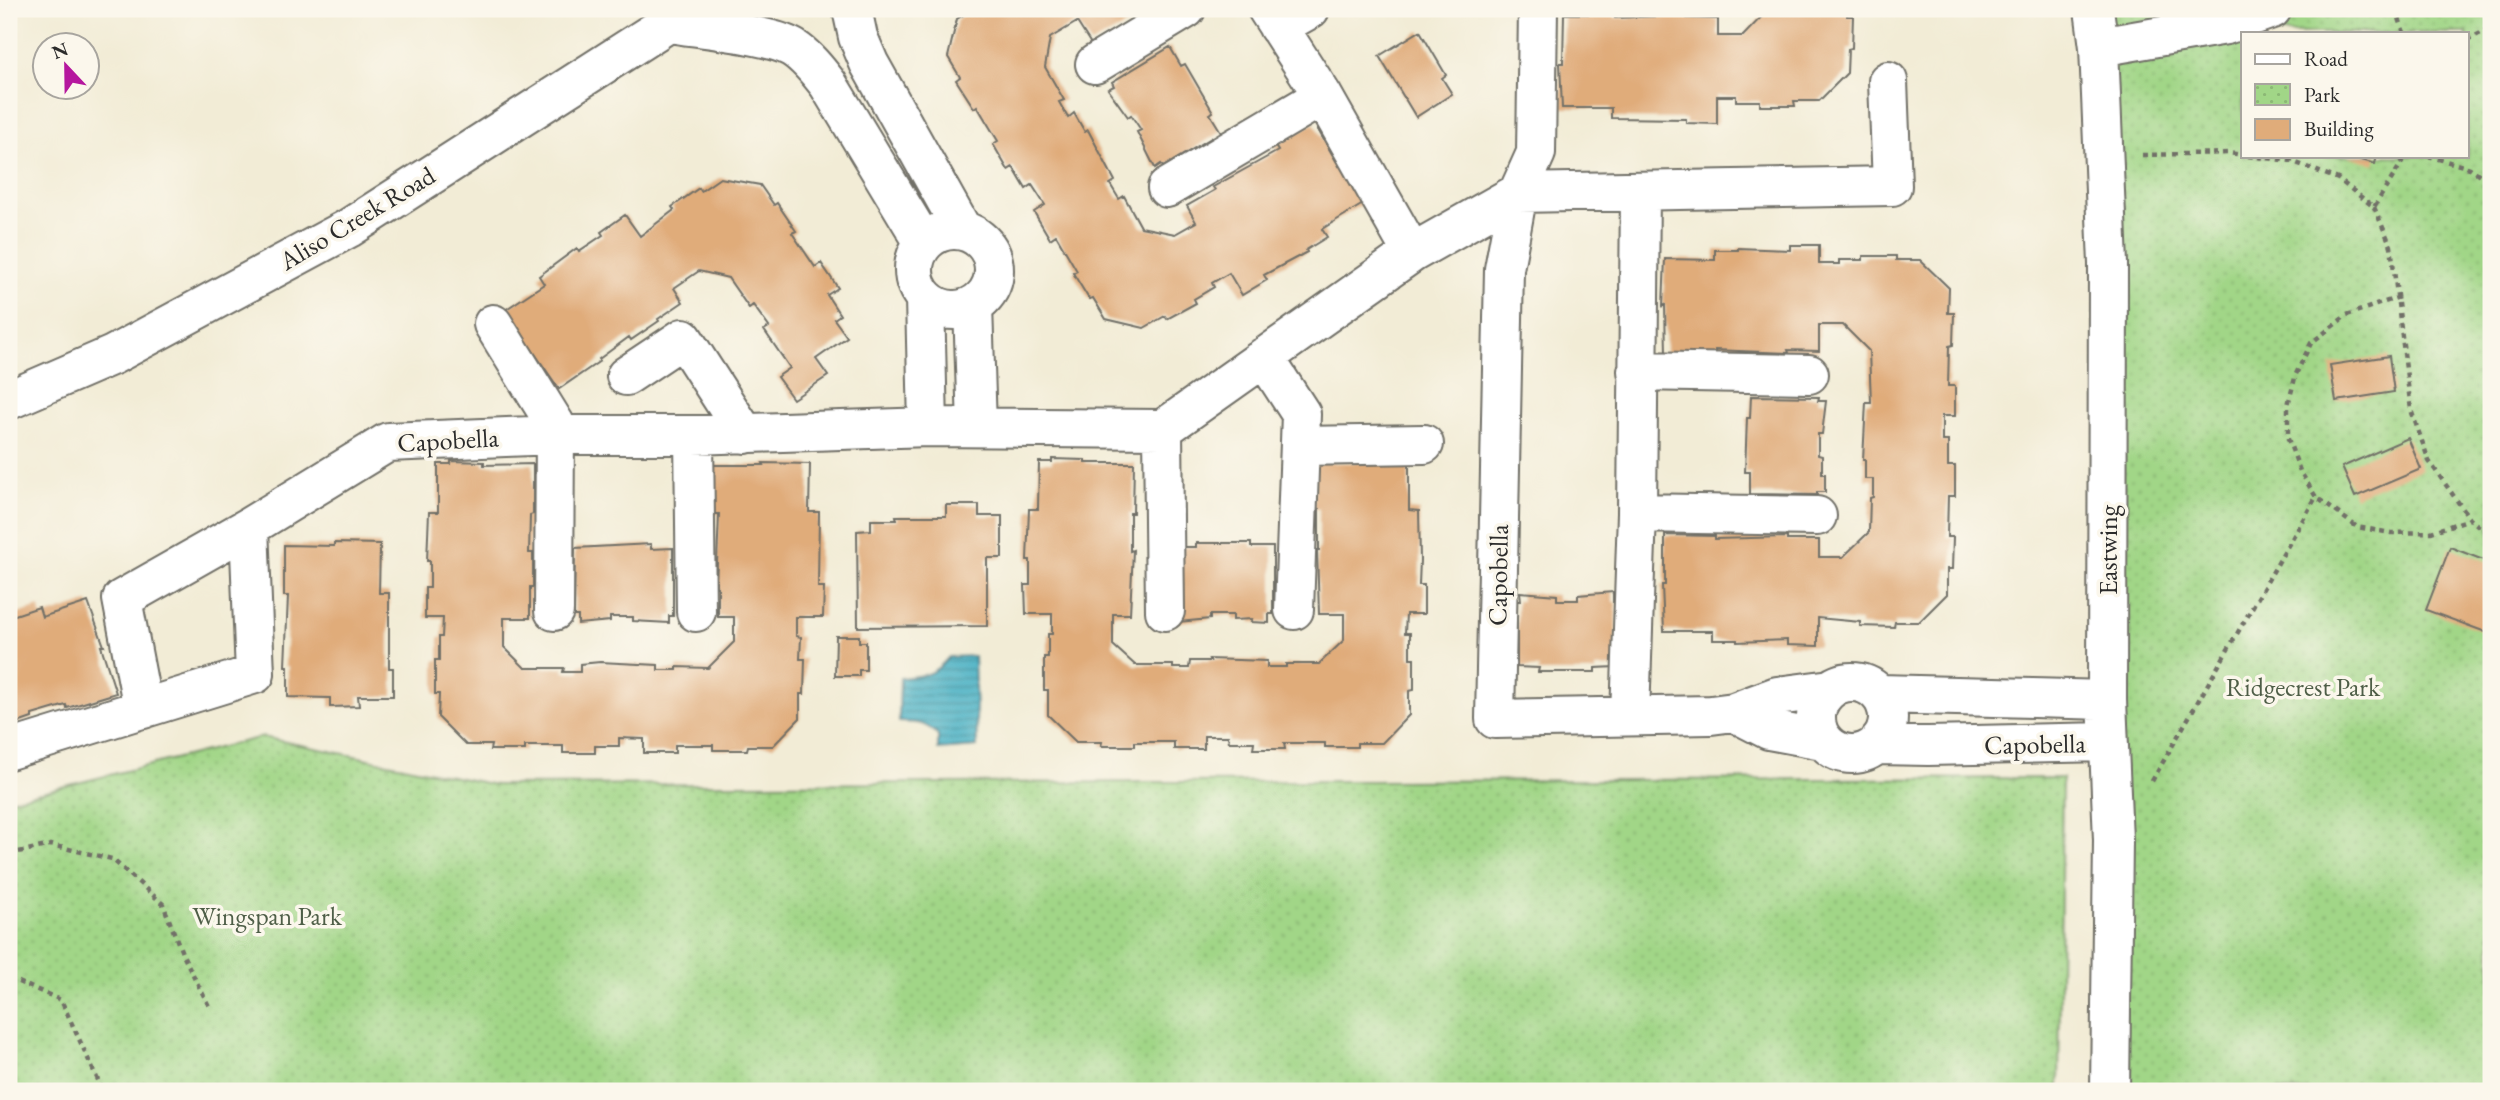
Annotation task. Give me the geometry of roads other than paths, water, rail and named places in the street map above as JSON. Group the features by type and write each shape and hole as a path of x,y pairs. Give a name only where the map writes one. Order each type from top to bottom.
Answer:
{"street":[{"path":"852,9 858,37 869,63 963,231 984,243 994,265 994,277 989,288 983,298 972,306 948,310 925,298"},
{"path":"1095,64 1186,9"},
{"name":"Capobella","path":"1538,9 1535,153 1518,193 1504,269 1495,719 1711,715 1734,712 1777,696 1831,689 1840,683 1862,683 1880,694 2108,700"},
{"name":"Eastwing","path":"2094,9 2099,47 2105,156 2108,264 2108,742 2113,840 2110,1091"},
{"path":"2099,47 2226,25 2273,9"},
{"path":"1285,15 1323,96 1412,253"},
{"path":"680,16 776,40 793,49 812,65 828,84 924,243"},
{"name":"Aliso Creek Road","path":"9,400 113,355 349,228 680,16"},
{"path":"1165,611 1163,429 1412,253 1518,193 1892,186 1888,81"},
{"path":"1167,188 1323,96"},
{"path":"1630,716 1637,513 1640,191"},
{"path":"928,427 925,298 915,281 914,271 918,251 924,243 942,232 963,231"},
{"path":"972,306 977,427"},
{"path":"493,324 555,424 554,611"},
{"path":"626,376 682,338 745,434"},
{"path":"1265,357 1301,414 1294,610"},
{"path":"1637,371 1810,374"},
{"name":"Capobella","path":"143,709 122,599 249,527 388,442 556,435 745,434 928,427 1163,429"},
{"path":"694,435 696,612"},
{"path":"1300,446 1424,444"},
{"path":"1637,513 1817,516"},
{"path":"9,750 255,674 249,527"},
{"path":"1823,740 1816,718 1823,696 1831,689"},
{"path":"1877,745 1884,736 1889,715 1880,694"},
{"name":"Capobella","path":"1734,712 1769,730 1823,740 1843,754 1855,755 1877,745 2108,742"}],"water":[{"path":"974,656 977,747 938,750 938,735 929,727 899,722 900,678 928,674 949,657"}],"park label":[{"name":"Ridgecrest Park","path":"2303,687"},
{"name":"Wingspan Park","path":"267,916"}]}
